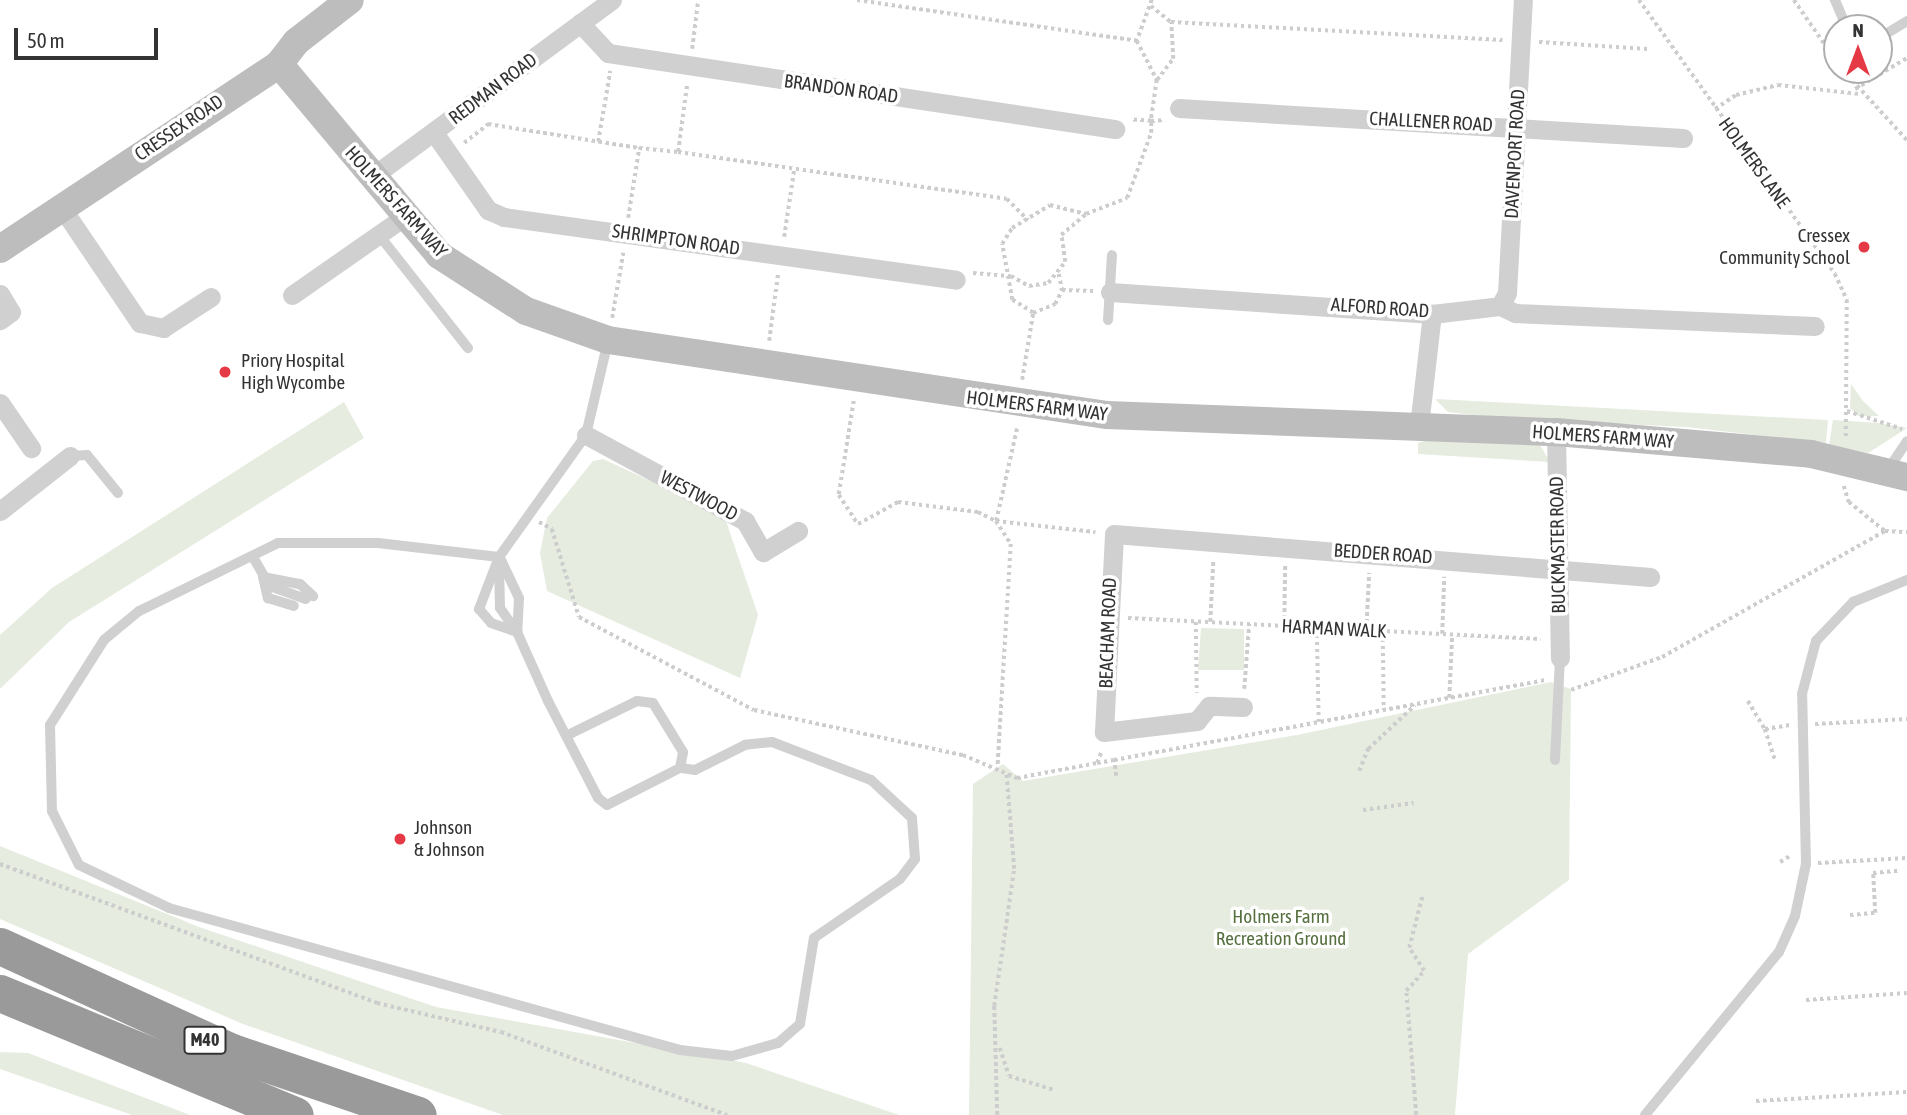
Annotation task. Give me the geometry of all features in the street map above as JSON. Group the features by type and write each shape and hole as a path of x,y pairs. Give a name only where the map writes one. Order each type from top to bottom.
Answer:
{"highway":[{"name":"M40","path":"0,946 232,1052 418,1115"},
{"name":"M40","path":"0,993 295,1115"}],"street":[{"name":"CRESSEX ROAD","path":"0,249 279,64 296,41 350,0"},
{"name":"REDMAN ROAD","path":"373,176 435,134 612,0"},
{"name":"DAVENPORT ROAD","path":"1500,306 1507,293 1523,0"},
{"path":"580,23 613,53"},
{"name":"BRANDON ROAD","path":"613,53 689,67 1115,129"},
{"name":"HOLMERS FARM WAY","path":"279,64 404,217 439,255 526,311 608,340 856,381 1107,415 1556,432 1845,460 1897,475"},
{"name":"CHALLENER ROAD","path":"1180,108 1683,138"},
{"name":"SHRIMPTON ROAD","path":"435,134 488,210 504,217 957,280"},
{"path":"62,208 140,323 163,328 211,297"},
{"path":"292,295 404,217"},
{"name":"ALFORD ROAD","path":"1110,292 1432,314 1500,306 1515,313 1815,326"},
{"path":"0,294 11,312 0,320"},
{"path":"1419,426 1432,314"},
{"path":"0,403 31,448"},
{"name":"BUCKMASTER ROAD","path":"1556,432 1560,649"},
{"name":"WESTWOOD","path":"586,435 746,521 763,552 798,531"},
{"path":"0,511 70,456"},
{"name":"BEDDER ROAD","path":"1114,534 1559,566 1650,577"},
{"name":"BEACHAM ROAD","path":"1104,751 1114,534"},
{"path":"1104,751 1197,722 1209,706 1243,708"}],"lane":[{"path":"379,235 468,348"},
{"path":"1108,320 1112,255"},
{"path":"517,632 491,623 478,609 499,557 586,435 608,340"},
{"path":"1897,475 1907,441"},
{"path":"70,456 86,455 118,493"},
{"path":"278,543 378,543 499,557 500,608 517,632 566,736 607,804 680,768 695,770 745,745 772,743 872,780 912,818 915,859 900,879 814,938 800,1024 778,1043 732,1056 680,1050 397,975 169,908 113,884 79,865 52,811 50,725 97,649 130,618 278,543"},
{"path":"253,557 263,577 268,598 294,606"},
{"path":"499,557 519,598 517,632"},
{"path":"263,577 300,584 310,597"},
{"path":"1645,1115 1779,952 1804,890 1802,724 1805,675 1816,641 1853,602 1907,580"},
{"path":"1555,760 1560,649"},
{"path":"566,736 637,701 653,703 683,752 680,768"}],"path":[{"path":"678,152 698,0"},
{"path":"857,0 1137,41"},
{"name":"HOLMERS LANE","path":"1639,0 1843,291 1847,411 1845,460 1849,502 1885,531"},
{"path":"1794,0 1823,42"},
{"path":"1157,80 1137,41 1152,3 1171,22 1648,49"},
{"path":"1033,313 1012,300 1011,276 1002,244 1012,228 1029,221 1050,205 1086,214 1105,212 1127,198 1151,121 1157,80 1173,59 1171,22"},
{"path":"598,142 613,53"},
{"path":"1855,89 1907,58"},
{"path":"1852,84 1907,140"},
{"path":"1716,109 1736,95 1778,85 1859,94"},
{"path":"1151,121 1170,119 1180,108"},
{"path":"449,154 488,124 639,148 1007,199 1029,221"},
{"path":"608,340 639,148"},
{"path":"1033,313 1055,304 1062,289 1059,274 1067,253 1061,235 1086,214"},
{"path":"957,280 966,272 1011,276 1039,286 1059,274"},
{"path":"1062,289 1110,292"},
{"path":"1021,390 1033,313"},
{"path":"856,381 851,451 839,495 858,524 898,502 978,512 996,521 1114,534"},
{"path":"1847,411 1907,431"},
{"path":"998,767 1011,544 996,521 1017,428"},
{"path":"528,516 552,528 579,617 754,710 998,767 1017,778 1104,751 1246,736 1449,698 1559,686 1585,690 1662,657 1885,531 1907,533"},
{"path":"1210,622 1214,541"},
{"path":"1284,626 1286,547"},
{"path":"1366,630 1370,553"},
{"path":"1442,634 1445,558"},
{"name":"HARMAN WALK","path":"1109,617 1442,634 1560,649"},
{"path":"1196,622 1197,722"},
{"path":"1246,736 1243,708 1249,624"},
{"path":"1317,628 1319,722"},
{"path":"1382,631 1384,710"},
{"path":"1449,698 1451,635"},
{"path":"1748,701 1765,729 1775,760"},
{"path":"1359,771 1368,750 1417,704"},
{"path":"1765,729 1802,724 1907,719"},
{"path":"1104,751 1116,776"},
{"path":"1006,772 1014,869 993,1006 999,1046 1009,1076 1054,1090"},
{"path":"1363,810 1415,803"},
{"path":"1870,860 1907,858"},
{"path":"0,864 377,1003 501,1032 727,1115"},
{"path":"1850,915 1875,913 1873,873 1898,871"},
{"path":"1416,1115 1406,991 1424,971 1409,948 1422,897"},
{"path":"1806,1000 1907,993"},
{"path":"997,1115 999,1046"},
{"path":"1756,1101 1907,1092"}],"green space":[{"path":"1851,384 1863,401 1879,416 1858,416 1850,408"},
{"path":"1435,399 1828,420 1826,443 1686,427 1500,418 1448,412"},
{"path":"344,402 364,438 69,622 0,689 0,635 52,588"},
{"path":"1833,420 1907,428 1868,453 1829,445"},
{"path":"1435,438 1540,445 1550,462 1418,454 1418,443"},
{"path":"603,459 724,515 758,615 740,678 547,591 540,553 547,518 593,461"},
{"path":"1201,628 1244,629 1244,670 1198,670"},
{"name":"Holmers Farm Recreation Ground","path":"1551,682 1571,689 1569,880 1468,954 1455,1115 969,1115 973,784 1003,764 1023,781 1297,735"},
{"path":"0,846 199,927 436,1007 746,1063 899,1115 503,1115 243,1024 0,919"},
{"path":"0,1052 28,1053 190,1115 132,1115 0,1069"}],"place":[{"name":"Cressex Community School","path":"1864,247"},
{"name":"Priory Hospital High Wycombe","path":"225,372"},
{"name":"Johnson & Johnson","path":"400,839"}]}
